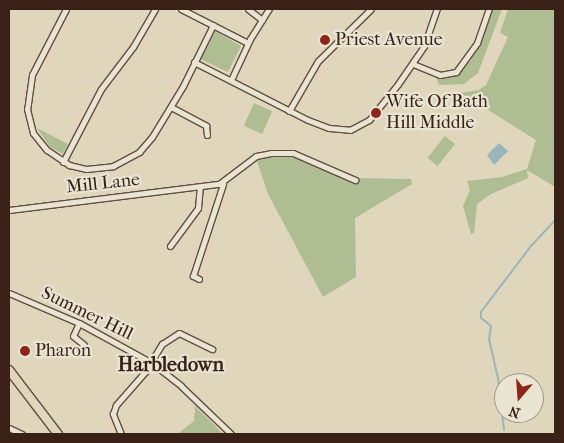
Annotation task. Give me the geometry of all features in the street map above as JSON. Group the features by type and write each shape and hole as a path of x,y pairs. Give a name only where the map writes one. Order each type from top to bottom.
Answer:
{"main road":[{"path":"9,364 17,379"},
{"path":"9,370 58,434"}],"street":[{"path":"66,9 32,75 26,101 34,133 47,150 63,162 95,170 122,162 139,152 152,137 171,107 213,25"},
{"path":"63,162 101,89 133,47 155,9"},
{"path":"181,9 248,43"},
{"path":"248,9 262,20"},
{"path":"230,80 248,43 269,9"},
{"path":"289,110 318,61 371,9"},
{"path":"194,62 328,128 355,128 375,114 413,64 427,40 437,9"},
{"path":"413,64 440,75 456,72 477,43 489,9"},
{"path":"171,107 206,126 207,135"},
{"name":"Mill Lane","path":"9,210 200,186 225,181 256,156 277,152 292,153 355,180"},
{"path":"199,279 193,276 225,181"},
{"path":"170,246 198,208 200,186"},
{"name":"Summer Hill","path":"9,293 79,323 152,363 181,386 231,434"},
{"path":"79,323 73,336 84,345"},
{"path":"121,434 113,414 116,405 152,363 162,344 179,334 212,349"},
{"path":"9,429 22,434"}],"green space":[{"path":"490,9 502,9 478,73 464,84 439,85 436,77 458,75 471,60"},
{"path":"508,9 555,9 555,187 527,170 528,178 491,194 477,204 474,233 471,234 463,206 470,190 467,181 502,177 527,169 536,140 461,93 479,90 486,85 508,37 500,33"},
{"path":"215,31 241,46 228,72 200,59 210,42 210,36"},
{"path":"254,103 272,111 262,134 244,126"},
{"path":"37,128 68,144 63,154 50,147"},
{"path":"445,136 455,144 437,166 427,158"},
{"path":"271,154 293,155 355,183 354,178 411,179 412,184 355,218 356,277 323,297 268,194 256,158"},
{"path":"195,406 223,434 177,434 194,421"}],"water":[{"path":"499,143 508,151 494,165 487,155"}],"waterway":[{"path":"504,430 498,378 489,340 491,326 481,318 481,312 531,246 555,220"}],"place":[{"name":"Priest Avenue","path":"325,40"},
{"name":"Wife Of Bath Hill Middle","path":"376,113"},
{"name":"Pharon","path":"25,351"}],"district":[{"name":"Harbledown","path":"171,364"}]}
